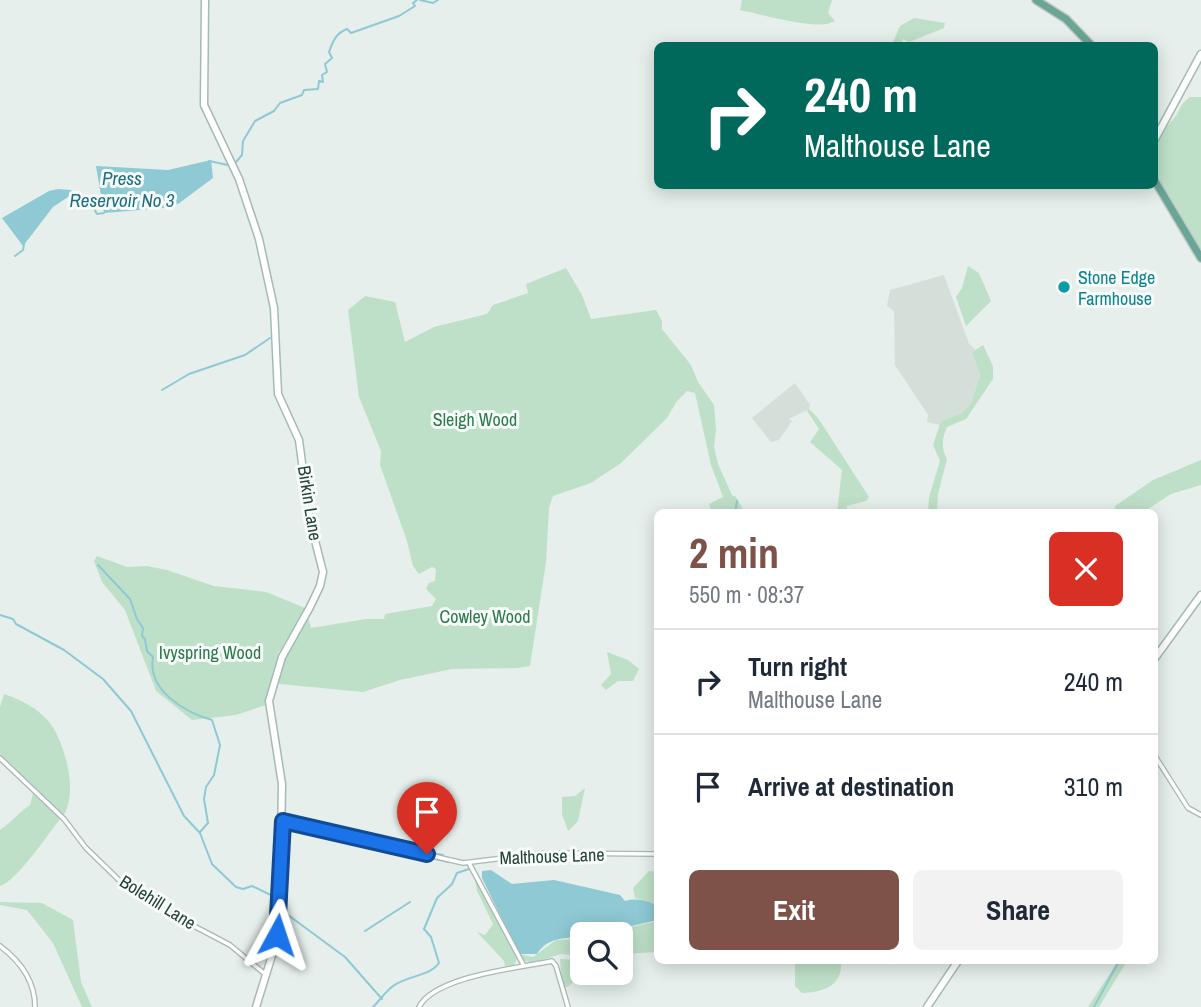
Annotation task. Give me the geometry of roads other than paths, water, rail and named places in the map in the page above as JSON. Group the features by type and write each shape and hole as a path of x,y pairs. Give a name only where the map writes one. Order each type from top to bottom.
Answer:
{"main road":[{"path":"1036,0 1066,19 1088,42"},
{"path":"1158,186 1201,258"}],"street":[{"name":"Birkin Lane","path":"205,0 204,105 249,203 276,322 278,394 299,440 309,517 323,572 315,597 282,656 269,701 281,779 283,821 280,906 277,935 256,1007"},
{"path":"1158,133 1201,54"},
{"path":"1158,654 1198,605 1201,595"},
{"name":"Bolehill Lane","path":"0,758 64,819 86,848 121,881 171,914 222,940 266,975"},
{"path":"1158,761 1188,808 1201,815"},
{"name":"Malthouse Lane","path":"283,821 469,863 544,853 654,854"},
{"path":"475,870 480,861"},
{"path":"469,863 524,966"},
{"path":"0,946 24,969 35,996 35,1007"},
{"path":"514,967 519,960"},
{"path":"419,1007 432,992 444,987 514,967 552,961 556,966 568,1007"},
{"path":"927,1007 956,964"}],"water":[{"name":"Press Reservoir No 3","path":"211,160 213,178 178,204 163,208 104,213 96,166 168,170"},
{"path":"71,190 74,193 53,207 23,246 2,218 49,191"},
{"path":"491,870 512,884 554,880 620,895 625,901 646,901 654,904 654,921 633,926 633,922 570,922 570,938 551,941 537,954 519,954 482,878 482,871"}],"waterway":[{"path":"209,161 228,165 236,162 242,155 243,141 255,121 274,111 280,103 302,95 304,90 318,89 319,81 323,82 322,75 327,72 325,64 332,58 330,48 340,33 347,29 351,33 399,16 415,6 413,3 417,0"},
{"path":"420,0 433,3 438,0"},
{"path":"73,193 91,203 97,214 104,213"},
{"path":"15,256 23,250 24,244"},
{"path":"162,390 189,374 245,355 270,338"},
{"path":"736,509 737,501"},
{"path":"98,565 130,599 143,628 142,636 147,651 153,657 156,680 162,689 179,705 212,720 220,745 214,775 206,787 204,799 208,823 200,832"},
{"path":"0,615 13,619 16,624 64,650 103,679 131,711 184,816 200,833 212,864 236,887 243,889 252,886 275,897 274,905 277,905"},
{"path":"369,838 416,849"},
{"path":"363,843 449,862"},
{"path":"431,853 443,855"},
{"path":"373,1007 393,986 430,971 439,963 431,937 424,929 437,898 452,884 457,873 469,869 469,866"},
{"path":"365,931 410,902"},
{"path":"282,903 284,912 345,957 382,999"},
{"path":"1094,1007 1117,964"}],"place":[{"name":"Stone Edge Farmhouse","path":"1064,287"}],"park label":[{"name":"Sleigh Wood","path":"475,419"},
{"name":"Cowley Wood","path":"485,616"},
{"name":"Ivyspring Wood","path":"210,652"}]}
